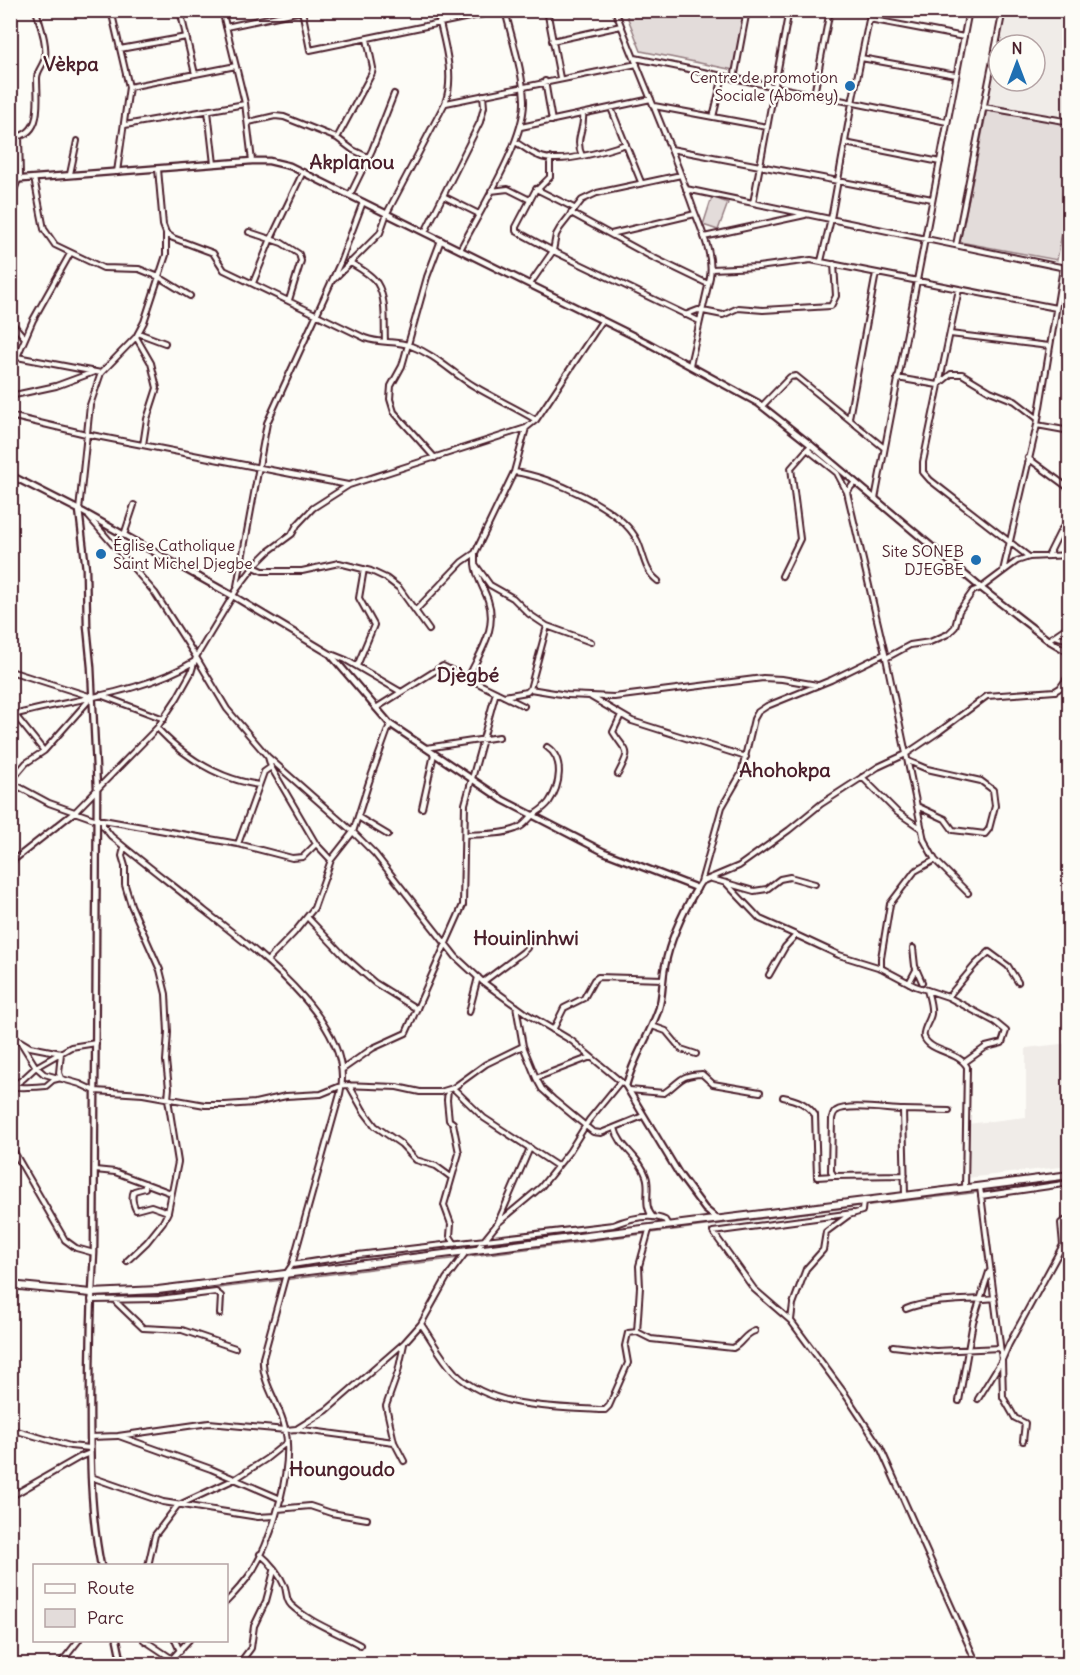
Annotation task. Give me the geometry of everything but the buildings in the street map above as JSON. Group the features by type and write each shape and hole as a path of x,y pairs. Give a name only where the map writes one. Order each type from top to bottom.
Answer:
{"main road":[{"path":"10,1285 91,1297 159,1295 286,1274 466,1251 649,1232 718,1220 1070,1175"}],"street":[{"path":"10,137 19,137 31,129 36,118 37,74 44,62 45,50 36,10"},
{"path":"117,172 129,87 110,11 121,10"},
{"path":"180,10 195,74"},
{"path":"222,10 249,122 252,161"},
{"path":"266,10 268,19"},
{"path":"331,281 376,238 449,93 450,80 437,10"},
{"path":"226,27 304,11 310,50 504,10 522,87 521,127 460,250"},
{"path":"547,10 560,78"},
{"path":"615,10 704,237 711,269 690,365"},
{"path":"734,78 747,10"},
{"path":"753,203 789,10"},
{"path":"814,95 830,10"},
{"path":"821,261 871,10"},
{"path":"874,499 969,10"},
{"path":"957,245 1004,10"},
{"path":"869,19 964,37"},
{"path":"552,40 621,26"},
{"path":"120,49 186,37"},
{"path":"337,138 372,73 367,39"},
{"path":"635,58 947,123"},
{"path":"861,58 956,75"},
{"path":"445,103 637,64"},
{"path":"129,87 236,66"},
{"path":"713,117 723,76"},
{"path":"545,81 552,122"},
{"path":"350,195 369,158 394,94"},
{"path":"425,232 480,122 484,107 483,94"},
{"path":"521,127 651,99"},
{"path":"125,125 245,104"},
{"path":"654,106 768,127"},
{"path":"984,106 1070,122"},
{"path":"611,108 641,182"},
{"path":"208,111 214,165"},
{"path":"582,156 578,136 583,114"},
{"path":"249,122 280,116 337,138 369,158"},
{"path":"10,200 20,173 19,137"},
{"path":"70,174 77,141"},
{"path":"514,142 538,156 566,158 588,156 626,144"},
{"path":"845,142 939,162"},
{"path":"671,149 932,199"},
{"path":"550,157 550,177 535,190 516,231 699,321"},
{"path":"10,180 252,161 280,162 530,284 690,365 762,406 837,473 847,492 928,850 968,893"},
{"path":"101,1564 94,1531 90,1476 100,820 87,626 86,569 79,510 88,411 101,373 137,335 166,255 166,233 163,225 158,169"},
{"path":"253,283 303,172"},
{"path":"530,284 553,251 557,233 574,208 588,197 641,182 681,175"},
{"path":"34,178 46,233 55,245 103,268 132,268 159,277 190,296"},
{"path":"490,191 508,189 530,200"},
{"path":"538,189 574,208"},
{"path":"686,189 1070,269"},
{"path":"443,196 478,214"},
{"path":"237,589 267,423 331,281 363,202"},
{"path":"572,213 650,256 708,284"},
{"path":"611,235 695,214"},
{"path":"704,237 808,214"},
{"path":"249,232 270,241 282,243 301,257 289,300"},
{"path":"166,233 213,253 224,270 365,338 409,344 438,358 475,386 536,420"},
{"path":"435,458 394,412 390,404 391,386 400,370 409,344 427,277 441,240"},
{"path":"10,367 70,254"},
{"path":"711,269 758,267 800,260 821,261 1056,308"},
{"path":"350,262 377,283 382,298 385,341"},
{"path":"685,315 702,310 723,315 738,308 763,310 831,306 836,296 834,264"},
{"path":"1004,571 1037,425 1064,268"},
{"path":"849,418 876,273"},
{"path":"959,289 923,462 925,476 1029,557"},
{"path":"10,321 24,337"},
{"path":"12,863 76,811 157,728 191,673 195,659 237,589 269,551 292,534 313,508 349,485 526,428 536,420 602,321"},
{"path":"950,334 1049,346"},
{"path":"137,335 165,343"},
{"path":"137,335 151,363 157,388 147,419 143,445"},
{"path":"17,357 101,373"},
{"path":"10,396 56,386 94,372"},
{"path":"897,378 938,385 951,374 962,374 990,392 1015,401 1038,419"},
{"path":"762,406 790,377 800,378 884,447"},
{"path":"10,416 86,434 349,485"},
{"path":"1037,425 1068,431 1070,425"},
{"path":"468,678 490,635 492,624 489,603 477,574 475,553 514,472 526,428"},
{"path":"809,447 855,482 981,588 1048,640 1070,653"},
{"path":"782,576 800,539 791,468 809,447"},
{"path":"1028,458 1070,489"},
{"path":"514,472 528,473 544,479 597,503 614,514 637,538 651,575 658,581"},
{"path":"10,475 79,510 330,654 357,666 401,692"},
{"path":"847,492 855,482"},
{"path":"124,535 134,505"},
{"path":"87,515 155,593 227,709 268,757 353,832 397,882 445,945 483,982 572,1041 627,1088 693,1194 718,1220"},
{"path":"1048,557 1061,530 1070,520"},
{"path":"416,610 462,562 475,553"},
{"path":"627,1088 632,1067 660,1005 665,964 673,940 680,920 701,882 722,807 735,787 758,712 767,706 910,645 930,642 948,634 955,627 959,611 975,590 1017,561 1029,557 1070,555"},
{"path":"254,567 263,571 302,571 339,563 364,568 393,582 429,630"},
{"path":"475,564 490,585 513,597 529,614 547,626 591,642"},
{"path":"357,666 374,625 359,598 364,568"},
{"path":"1048,640 1070,625"},
{"path":"503,696 527,692 530,689 547,626"},
{"path":"1054,636 1070,640"},
{"path":"330,654 390,724 503,800 621,859 697,888"},
{"path":"44,751 13,715 123,690 163,676 195,659"},
{"path":"375,708 443,666 524,706"},
{"path":"10,671 92,698"},
{"path":"701,882 739,866 821,804 862,777 906,754 987,696 1055,691 1070,674"},
{"path":"530,689 614,697 763,678 818,685"},
{"path":"343,1069 374,1048 406,1033 463,905 464,814 495,692"},
{"path":"100,695 164,719"},
{"path":"590,696 632,721 746,757"},
{"path":"92,698 44,751 26,763 10,782 49,803 100,820 238,844 298,858 315,844"},
{"path":"618,774 627,752 613,732 621,715"},
{"path":"267,961 308,918 314,908 331,860 353,832 390,724"},
{"path":"157,728 182,751 224,777 259,785"},
{"path":"425,748 499,737"},
{"path":"465,835 506,832 516,829 523,826 549,803 559,776 557,758 547,747"},
{"path":"422,808 434,754"},
{"path":"268,757 271,767 315,844 331,860"},
{"path":"908,761 927,769 981,781 993,790 995,795 995,806 989,829 985,834 953,830 945,819 918,807"},
{"path":"238,844 264,772 271,767"},
{"path":"862,777 897,812 922,829"},
{"path":"358,817 387,835"},
{"path":"100,820 105,829 124,847 267,961 318,1016 328,1032 343,1069 343,1085 292,1265 286,1274 274,1313 262,1366 286,1430 285,1474 278,1509 260,1554 245,1581 228,1600"},
{"path":"124,847 122,855 126,866 125,885 131,905 160,970 166,994 168,1099 178,1154 168,1212 147,1242 127,1261"},
{"path":"881,968 890,904 915,871 935,860"},
{"path":"711,878 754,891 767,889 780,879 790,877 815,884"},
{"path":"725,882 760,919 840,955 881,968 909,983 948,997 1006,1031 1002,1043 986,1047 964,1062"},
{"path":"308,918 366,975 417,1009"},
{"path":"769,975 784,947 796,935"},
{"path":"483,982 523,952 527,948 529,939"},
{"path":"913,948 916,969 922,982"},
{"path":"948,997 980,959 989,952 1008,966 1018,982"},
{"path":"909,983 916,969"},
{"path":"469,1012 478,977"},
{"path":"553,1029 564,1008 584,998 598,977 663,979"},
{"path":"927,990 931,1010 924,1033 926,1040 964,1062 967,1072 964,1188"},
{"path":"516,1006 523,1046 542,1089 553,1099 592,1132 601,1133 643,1116"},
{"path":"652,1026 666,1031 681,1049 696,1054"},
{"path":"10,1035 40,1050 61,1053"},
{"path":"21,1042 36,1067 44,1074 58,1079 80,1084 95,1091 143,1094 206,1105 244,1104 286,1096 321,1094 343,1085 397,1087 431,1093 450,1089 486,1064 523,1046"},
{"path":"11,1087 36,1067 61,1053 77,1045 96,1043"},
{"path":"11,1087 46,1086 61,1078 59,1073 61,1053"},
{"path":"536,1078 591,1057"},
{"path":"627,1088 664,1093 684,1076 702,1074 714,1084 760,1092"},
{"path":"23,1079 28,1085"},
{"path":"475,1250 498,1222 541,1187 620,1082"},
{"path":"349,1085 375,1126 401,1144 416,1160 436,1166 451,1176"},
{"path":"450,1089 484,1118 557,1166"},
{"path":"450,1089 447,1100 449,1120 453,1123 459,1153 444,1205 451,1224 450,1236 455,1244"},
{"path":"783,1097 802,1102 815,1115 817,1177 905,1175"},
{"path":"834,1176 831,1171 831,1119 838,1109 949,1111"},
{"path":"903,1110 905,1196"},
{"path":"615,1128 622,1143 646,1173 648,1208 653,1217"},
{"path":"10,1145 65,1240 76,1248 94,1253"},
{"path":"498,1222 530,1148"},
{"path":"95,1170 115,1172 171,1193"},
{"path":"145,1183 145,1188 134,1191 132,1194 136,1210 151,1206 168,1212"},
{"path":"981,1196 1070,1183"},
{"path":"980,1186 1002,1360 1003,1397 1016,1418 1025,1423 1023,1441"},
{"path":"863,1201 862,1211 853,1213 714,1232 754,1289 790,1321 845,1394 880,1447 977,1665"},
{"path":"790,1321 793,1304 806,1269 823,1250 826,1232 853,1213"},
{"path":"292,1265 613,1225 630,1219 653,1217 665,1220 668,1227"},
{"path":"978,1399 1002,1360 1063,1245 1061,1223 1070,1218"},
{"path":"637,1332 639,1266 649,1232"},
{"path":"296,1429 327,1410 404,1343 421,1324 446,1279 466,1251"},
{"path":"959,1401 972,1322 989,1271"},
{"path":"91,1297 115,1301 159,1295 216,1292 221,1296 220,1314"},
{"path":"906,1309 928,1303 994,1298"},
{"path":"115,1301 142,1328 182,1330 234,1348"},
{"path":"421,1324 456,1374 475,1388 517,1402 599,1410 604,1410 609,1406 628,1363 625,1346 628,1333 637,1332 651,1339 733,1348 747,1333 754,1331"},
{"path":"404,1343 398,1372 386,1406 394,1442 404,1461"},
{"path":"893,1346 919,1351 1000,1348"},
{"path":"90,1437 118,1436 209,1423 296,1429 394,1442"},
{"path":"10,1429 90,1451"},
{"path":"118,1436 235,1479 280,1499"},
{"path":"148,1564 155,1535 177,1506 235,1479 266,1460 286,1442"},
{"path":"10,1497 90,1451"},
{"path":"90,1476 177,1506 275,1516"},
{"path":"278,1509 310,1506 331,1513 367,1519"},
{"path":"260,1554 267,1559 284,1586 290,1603 327,1629 360,1645"},
{"path":"239,1665 251,1648 254,1626 270,1591 274,1570"},
{"path":"60,1665 78,1642"},
{"path":"117,1642 122,1665"},
{"path":"146,1642 180,1665"},
{"path":"176,1642 180,1651"},
{"path":"168,1665 188,1642"}],"shaded area":[{"path":"1006,11 1069,11 1069,120 987,105 989,93 1047,93 1047,33 1001,33"},
{"path":"1069,1043 1069,1166 967,1178 967,1124 1026,1117 1026,1048"}],"green space":[{"path":"625,11 745,11 734,70 641,51"},
{"path":"987,109 1069,125 1069,197 1057,260 960,242"},
{"path":"712,197 728,203 718,230 703,225"}],"waterway":[{"path":"464,1257 1049,1184"},
{"path":"102,1298 155,1296 459,1258"}],"place":[{"name":"Centre de promotion Sociale (Abomey)","path":"850,86"},
{"name":"Église Catholique Saint Michel Djegbe","path":"101,554"},
{"name":"Site SONEB DJEGBE","path":"976,560"}],"district":[{"name":"Vèkpa","path":"71,64"},
{"name":"Akplanou","path":"352,162"},
{"name":"Djègbé","path":"468,675"},
{"name":"Ahohokpa","path":"785,770"},
{"name":"Houinlinhwi","path":"526,938"},
{"name":"Houngoudo","path":"342,1469"}]}
